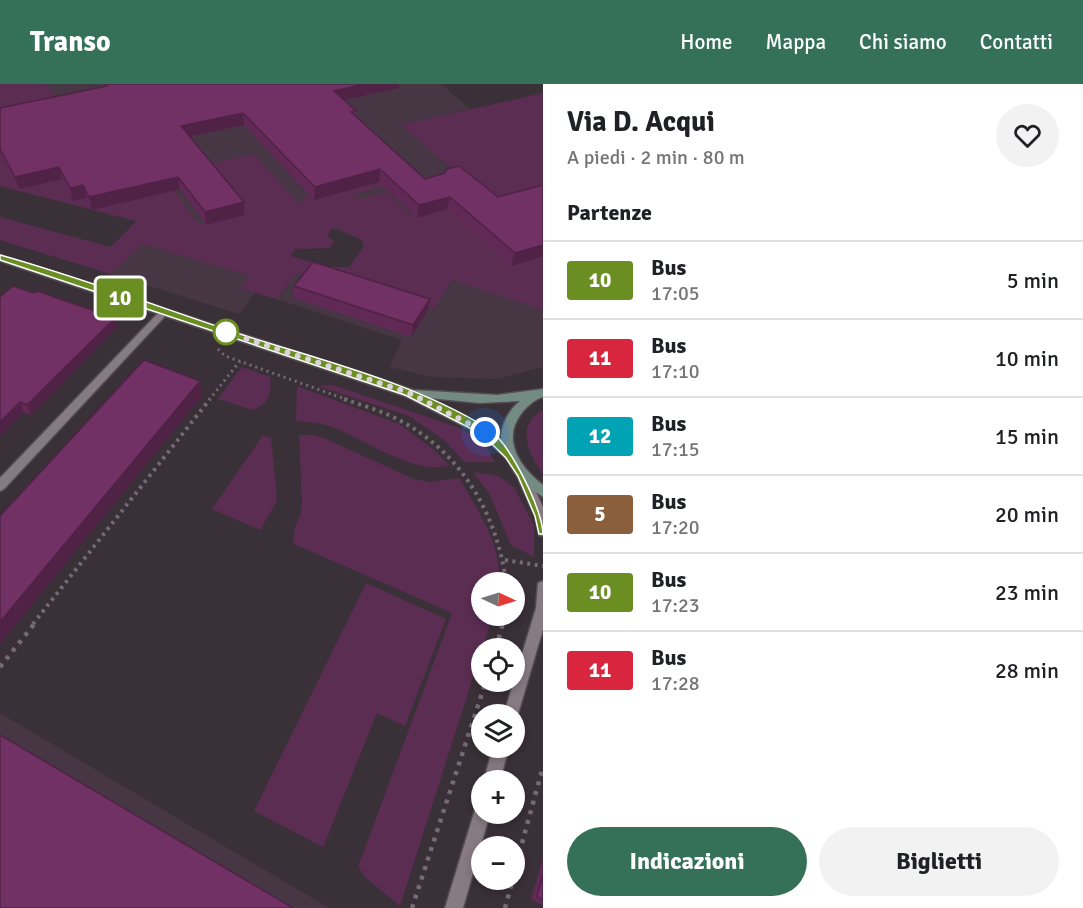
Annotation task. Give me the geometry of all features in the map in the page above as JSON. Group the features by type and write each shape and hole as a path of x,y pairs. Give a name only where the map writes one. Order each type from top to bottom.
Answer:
{"street":[{"path":"0,258 409,393 485,432 510,455 522,474 541,516 543,531"},
{"path":"0,486 164,312"},
{"path":"409,393 455,398 539,394"},
{"path":"510,455 506,436 509,419 519,405 539,394"},
{"path":"522,474 543,492"},
{"path":"514,704 543,606 543,587"},
{"path":"454,908 479,824"}],"path":[{"path":"211,346 220,350 225,356 240,362 396,418 432,443 461,470 488,509 505,560 506,572"},
{"path":"0,667 240,362"},
{"path":"505,560 543,566"},
{"path":"412,908 482,692"},
{"path":"524,836 543,767"},
{"path":"505,908 510,890"}],"shaded area":[{"path":"0,84 441,84 470,109 402,126 543,180 543,367 498,379 432,377 389,367 402,340 276,299 297,273 339,282 364,247 362,240 312,221 239,314 110,274 144,237 136,221 0,186"},
{"path":"0,84 45,84 62,104 0,120"},
{"path":"543,93 543,310 452,280 434,309 339,282 297,273 276,299 240,288 250,276 143,244 110,274 0,240 0,217 111,247 136,221 0,186 0,153 159,169 198,224 239,213 202,165 254,154 301,205 304,198 398,173 407,180 352,195 357,199 386,192 410,214 485,197 401,125","holes":["335,226 362,240 364,247 349,267 328,267 291,256 295,249 329,248 334,242 327,235"]},
{"path":"242,367 270,377 270,388 266,401 253,410 218,399"},
{"path":"333,385 457,427 476,438 489,451 495,462 465,462 444,440 409,416 318,386"},
{"path":"297,386 399,424 433,449 449,465 422,466 390,455 333,427 296,421"},
{"path":"543,410 543,474 529,449 527,432 534,416"},
{"path":"263,435 271,438 277,497 276,503 260,530 212,509"},
{"path":"299,435 315,435 414,479 429,482 459,478 487,527 496,554 499,572 471,572 471,626 489,626 486,638 471,638 471,684 400,906 365,877 358,867 452,613 294,544 294,533 302,505"},
{"path":"473,472 498,476 514,487 534,525 534,557 511,545 489,493"},
{"path":"366,583 446,619 405,726 377,713 323,847 254,811"},
{"path":"0,713 329,908 0,908"}],"building":[{"path":"105,84 365,84 334,91 356,111 351,112 425,179 459,166 498,197 543,185 543,245 515,253 450,197 419,205 380,169 315,187 243,113 181,126 244,202 205,212 178,177 89,197 83,185 70,188 59,167 15,177 0,149 0,108 107,86"},
{"path":"313,262 430,299 413,325 294,286"},
{"path":"13,286 34,293 37,291 115,318 27,405 20,402 0,422 0,297"},
{"path":"144,360 200,381 0,622 0,516"},
{"path":"0,735 293,908 0,908"},
{"path":"543,875 543,900 537,896"}],"bus line":[{"name":"10","path":"0,258 409,393 485,432 510,455 522,474 541,516 543,531"}],"route":[{"path":"226,332 409,393 485,432"}]}
